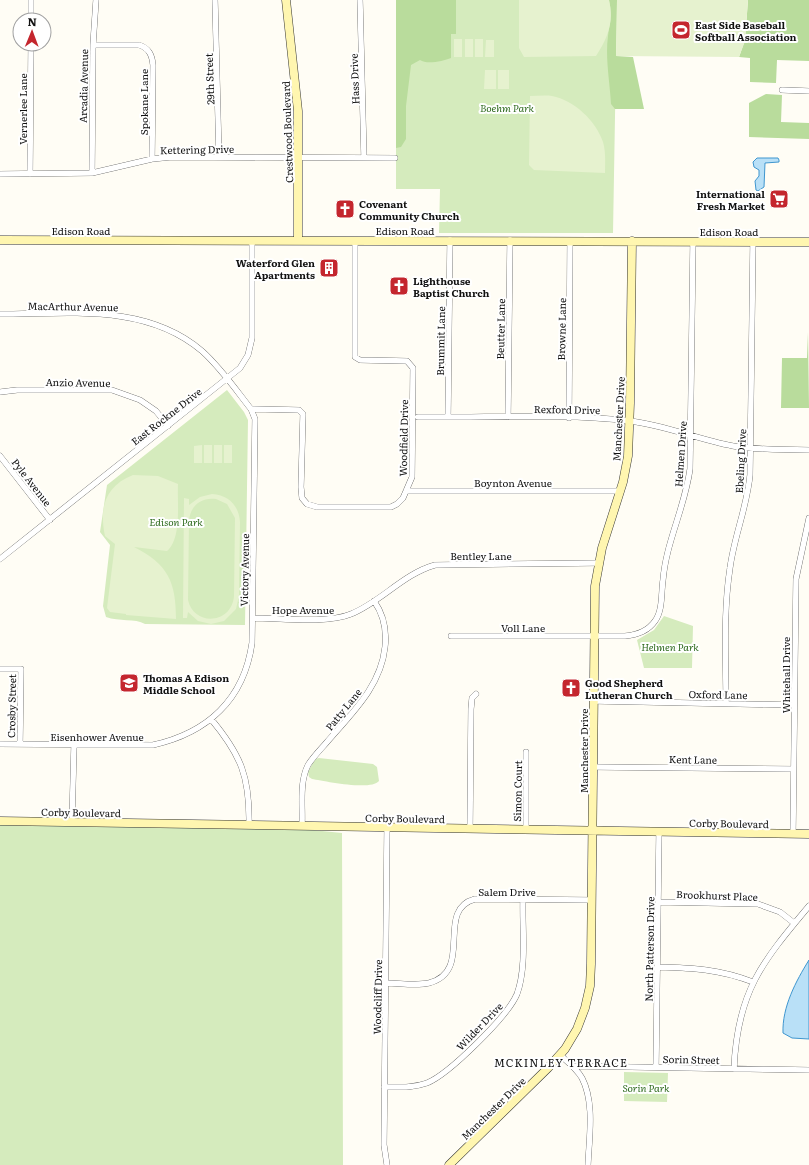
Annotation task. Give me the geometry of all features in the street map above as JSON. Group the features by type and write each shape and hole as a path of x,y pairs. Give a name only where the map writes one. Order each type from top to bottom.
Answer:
{"street":[{"path":"31,0 31,12"},
{"name":"Arcadia Avenue","path":"92,173 93,45 96,0"},
{"name":"29th Street","path":"215,0 219,157"},
{"name":"Crestwood Boulevard","path":"286,0 297,92 299,157 298,240"},
{"name":"Hass Drive","path":"360,0 364,158"},
{"name":"Spokane Lane","path":"93,45 134,45 144,47 150,53 152,65 152,159"},
{"name":"Vernerlee Lane","path":"30,174 31,52"},
{"path":"782,90 809,91"},
{"name":"Kettering Drive","path":"0,174 92,173 152,159 172,157 395,158"},
{"name":"Edison Road","path":"0,240 510,240 809,242"},
{"name":"East Rockne Drive","path":"0,559 228,379 245,362 252,345 252,240"},
{"name":"Woodfield Drive","path":"251,409 299,410 302,412 301,487 302,498 307,504 312,506 391,507 397,504 406,491 412,477 413,368 407,362 360,360 355,357 355,240"},
{"name":"Brummit Lane","path":"448,417 450,240"},
{"name":"Beutter Lane","path":"508,417 510,240"},
{"name":"Browne Lane","path":"569,418 570,241"},
{"name":"Manchester Drive","path":"449,1165 560,1055 577,1029 588,997 591,964 595,593 598,563 620,491 628,456 630,421 632,241"},
{"name":"Helmen Drive","path":"594,636 625,636 637,634 647,629 658,617 661,606 666,558 687,491 691,435 693,241"},
{"name":"Ebeling Drive","path":"726,704 728,578 748,496 751,448 753,241"},
{"name":"MacArthur Avenue","path":"0,314 100,314 118,315 150,322 174,332 194,345 210,359 228,379 251,409"},
{"name":"Anzio Avenue","path":"0,392 17,390 112,390 140,400 156,411 168,426"},
{"name":"Victory Avenue","path":"211,719 231,697 244,675 250,654 253,618 255,419 251,409"},
{"name":"Rexford Drive","path":"418,417 569,418 630,421 733,446 809,450"},
{"name":"Pyle Avenue","path":"0,456 50,520"},
{"name":"Boynton Avenue","path":"406,491 620,491"},
{"name":"Whitehall Drive","path":"793,834 796,579 809,518"},
{"name":"Bentley Lane","path":"374,601 418,571 435,565 598,563"},
{"name":"Hope Avenue","path":"253,618 340,618 352,614 374,601"},
{"name":"Patty Lane","path":"302,826 303,782 308,766 364,699 375,681 384,657 386,628 382,614 374,601"},
{"name":"Voll Lane","path":"451,636 594,636"},
{"name":"Crosby Street","path":"0,669 21,669 20,744"},
{"path":"470,829 471,709 472,698 476,694"},
{"name":"Oxford Lane","path":"594,701 794,704"},
{"path":"211,719 233,748 242,766 249,794 249,825"},
{"name":"Eisenhower Avenue","path":"0,744 74,746 153,745 182,737 211,719"},
{"path":"72,822 74,746"},
{"name":"Simon Court","path":"526,752 526,830"},
{"name":"Kent Lane","path":"593,767 793,769"},
{"name":"Corby Boulevard","path":"0,821 809,834"},
{"name":"Woodcliff Drive","path":"387,828 384,1087 384,1145 387,1165"},
{"name":"North Patterson Drive","path":"656,1067 659,832"},
{"name":"Salem Drive","path":"386,983 426,983 436,980 444,974 454,955 454,922 456,915 464,904 469,901 475,899 592,900"},
{"name":"Wilder Drive","path":"384,1087 411,1087 436,1078 453,1065 508,1011 517,994 521,980 523,899"},
{"name":"Brookhurst Place","path":"658,902 758,904 780,912 794,923"},
{"path":"734,1068 739,1025 753,982 763,964 809,906"},
{"path":"658,967 717,970 753,982"},
{"path":"560,1055 582,1078 588,1095 588,1165"},
{"name":"Sorin Street","path":"572,1066 809,1070"}],"green space":[{"name":"Boehm Park","path":"396,0 617,0 613,233 439,233 440,189 396,189"},
{"path":"396,0 456,0 456,34 451,34 451,58 431,62 420,60 411,65 406,106 406,139 401,147 396,148"},
{"path":"519,0 609,0 611,16 609,30 596,56 524,57 519,48"},
{"path":"609,0 617,0 616,56 633,57 644,109 615,109 611,104 607,53 611,15"},
{"name":"East Side Baseball Softball Association","path":"617,0 748,0 745,41 739,57 616,56"},
{"path":"748,0 809,0 809,61 777,60 776,83 750,82 750,58 739,57 745,40"},
{"path":"454,39 462,39 462,57 454,57"},
{"path":"465,39 473,39 473,57 465,57"},
{"path":"475,39 483,39 483,57 475,57"},
{"path":"486,40 494,40 494,57 485,57"},
{"path":"485,70 496,70 496,89 484,89"},
{"path":"498,70 509,70 509,89 498,89"},
{"path":"766,94 782,95 781,122 809,123 809,139 749,137 749,103"},
{"path":"530,96 552,96 560,98 576,107 590,119 600,134 603,142 605,154 605,173 534,170 529,165"},
{"path":"808,332 809,408 781,408 782,358 807,358"},
{"name":"Edison Park","path":"227,390 244,412 248,420 245,625 145,624 137,621 106,617 103,606 110,545 100,532 107,485"},
{"path":"202,445 202,463 194,463 194,446"},
{"path":"204,445 212,445 212,463 204,463"},
{"path":"214,445 222,445 222,463 214,463"},
{"path":"224,445 232,445 232,463 224,463"},
{"path":"133,475 158,476 178,484 178,520 175,538 172,545 167,551 134,547 146,553 155,560 168,576 172,584 176,606 176,619 126,615 110,612 107,608 115,544 105,536 103,526 104,507 106,499 116,485"},
{"path":"212,494 228,499 238,511 240,522 239,596 236,609 224,621 211,624 198,621 188,612 187,618 183,618 184,498 189,499 189,505 200,497","holes":["206,499 216,499 227,504 235,518 234,596 232,605 227,612 220,617 212,619 205,618 197,615 192,609 188,600 189,521 194,507 201,501"]},
{"name":"Helmen Park","path":"664,616 693,626 692,668 644,668 637,640 654,630"},
{"path":"319,758 373,764 377,767 379,781 374,784 357,785 312,779 309,777 308,772 315,759"},
{"path":"0,825 302,829 342,833 343,1165 0,1165"},
{"name":"Sorin Park","path":"624,1072 668,1073 667,1102 624,1101"}],"water":[{"path":"757,158 778,158 779,160 779,162 765,163 764,187 758,191 756,190 755,181 759,176 759,170 754,167 753,162"},
{"path":"809,960 809,1039 792,1038 783,1033 783,1023 787,1004 799,977"}],"place":[{"name":"East Side Baseball Softball Association","path":"681,30"},
{"name":"International Fresh Market","path":"779,199"},
{"name":"Covenant Community Church","path":"345,209"},
{"name":"Waterford Glen Apartments","path":"329,268"},
{"name":"Lighthouse Baptist Church","path":"399,286"},
{"name":"Thomas A Edison Middle School","path":"129,683"},
{"name":"Good Shepherd Lutheran Church","path":"571,688"}],"district":[{"name":"MCKINLEY TERRACE","path":"561,1062"}]}
